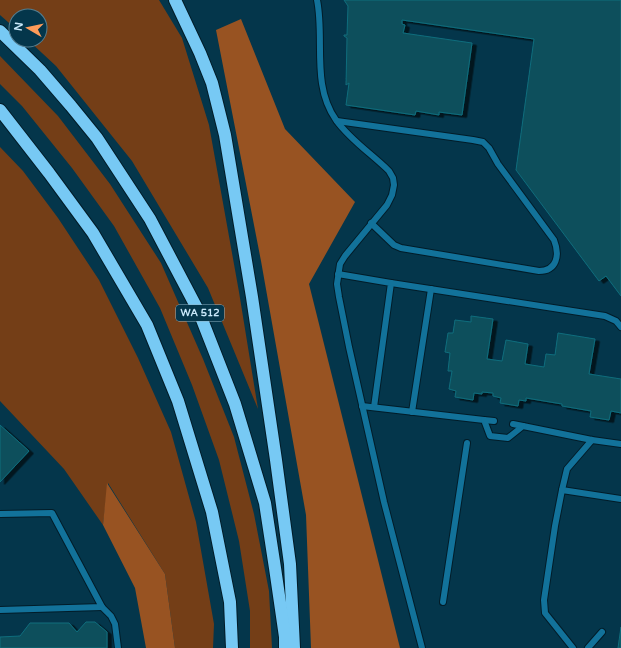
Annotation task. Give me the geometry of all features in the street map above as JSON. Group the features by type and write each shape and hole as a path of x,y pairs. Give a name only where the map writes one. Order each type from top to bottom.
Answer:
{"highway":[{"path":"175,0 200,53 212,83 225,136 252,296 276,460 290,564 294,648"},
{"name":"WA 512","path":"0,31 40,70 97,138 150,219 199,312 235,404 264,503 276,568 286,648"},
{"path":"0,111 49,173 93,233 147,326 178,401 212,512 230,602 232,648"}],"lane":[{"path":"317,0 319,14 322,88 328,108 346,132 389,171 393,178 394,185 392,195 387,205 345,256 340,264 337,284 338,297 384,502 422,648"},
{"path":"337,122 483,142 489,148 498,164 554,240 558,252 552,267 545,271 539,271 401,248 394,245 371,223"},
{"path":"338,274 605,316 616,321 621,327"},
{"path":"374,408 391,283"},
{"path":"412,412 431,289"},
{"path":"362,406 494,421"},
{"path":"484,420 490,436 508,438 523,426"},
{"path":"513,424 592,440 621,444"},
{"path":"573,648 545,612 544,608 552,542 562,490 568,469 592,440"},
{"path":"443,602 467,442"},
{"path":"562,490 621,499"},
{"path":"0,514 52,513 102,607 111,616 115,624 118,648"},
{"path":"0,610 102,607"},
{"path":"588,648 602,632"}],"shaded area":[{"path":"0,0 159,0 182,38 209,125 258,409 208,288 132,161 56,66 37,48 48,48 48,8 8,8 8,22 0,15"},
{"path":"241,19 285,129 355,202 309,284 400,648 311,648 306,515 261,261 216,30"},
{"path":"0,56 58,116 110,184 161,263 203,359 234,437 254,514 269,591 272,648 250,648 250,611 239,541 219,460 192,385 160,308 114,226 72,168 22,106 0,84"},
{"path":"0,147 23,171 58,218 99,280 138,358 171,432 196,522 214,624 213,648 175,648 165,574 108,483 103,525 64,469 0,401"},
{"path":"107,483 165,574 175,648 146,648 135,588 103,525"}],"building":[{"path":"344,0 621,0 621,296 606,276 599,281 516,170 534,39 402,20 402,24 405,25 403,33 472,43 462,115 439,112 439,115 416,111 415,115 346,105 349,83 346,85 347,38 344,35 347,35 348,6"},
{"path":"471,316 493,319 487,359 502,361 506,340 528,344 525,364 544,367 546,354 555,355 558,333 595,339 589,374 621,379 621,413 611,411 609,420 590,417 591,411 526,398 526,401 519,400 518,406 500,403 501,398 493,396 493,393 474,393 473,400 455,397 456,391 449,389 452,371 448,371 450,353 445,352 448,333 453,333 455,320 471,322"},
{"path":"0,425 29,451 0,482"},
{"path":"86,622 95,622 107,632 107,648 0,648 0,637 20,636 30,623 69,623 77,632"},
{"path":"621,627 621,648 618,648"}]}
